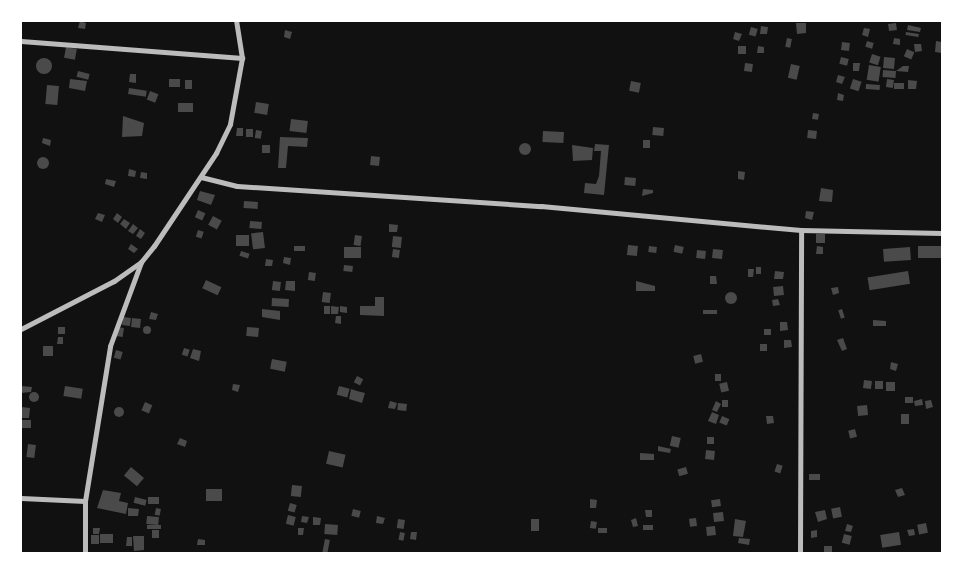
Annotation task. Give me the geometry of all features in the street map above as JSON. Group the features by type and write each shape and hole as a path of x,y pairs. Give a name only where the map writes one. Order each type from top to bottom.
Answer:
{"street":[{"path":"85,553 85,501 110,346 141,262 201,177 230,124 242,58 236,21"},
{"path":"21,41 242,58"},
{"path":"201,177 237,186 540,206 802,230 942,233"},
{"path":"800,553 802,230"},
{"path":"21,329 141,262"},
{"path":"21,498 85,501"}],"building":[{"path":"80,21 86,23 85,29 78,28"},
{"path":"796,23 806,23 806,33 797,34"},
{"path":"896,23 897,30 889,31 888,24"},
{"path":"908,25 921,28 920,32 907,30"},
{"path":"761,26 768,27 767,34 760,34"},
{"path":"751,27 758,29 756,37 749,35"},
{"path":"864,28 870,29 868,37 862,35"},
{"path":"285,30 292,32 290,39 284,37"},
{"path":"735,32 742,34 739,41 733,39"},
{"path":"906,32 919,34 918,37 906,35"},
{"path":"787,38 792,39 790,48 785,47"},
{"path":"894,38 900,39 900,45 893,44"},
{"path":"867,41 874,43 872,49 865,47"},
{"path":"936,41 942,42 942,53 935,52"},
{"path":"842,42 850,43 849,51 841,50"},
{"path":"914,44 921,44 922,51 915,52"},
{"path":"738,46 746,46 746,54 738,54"},
{"path":"758,46 764,47 764,53 757,53"},
{"path":"66,47 77,49 75,60 64,58"},
{"path":"907,49 914,52 911,59 904,56"},
{"path":"872,54 881,57 878,65 869,63"},
{"path":"841,57 849,59 847,66 839,64"},
{"path":"884,57 895,58 894,69 883,68"},
{"path":"41,58 47,58 52,63 50,72 41,74 36,69 36,63"},
{"path":"745,63 753,64 752,72 744,71"},
{"path":"853,63 860,63 859,71 853,71"},
{"path":"791,64 800,66 797,80 788,78"},
{"path":"869,65 881,67 879,82 867,80"},
{"path":"903,66 909,66 908,72 896,71"},
{"path":"883,70 896,71 895,78 883,77"},
{"path":"78,71 90,74 88,80 77,77"},
{"path":"130,74 136,74 136,83 129,82"},
{"path":"838,75 845,77 842,84 836,82"},
{"path":"70,79 87,81 85,91 69,88"},
{"path":"169,79 180,79 180,87 169,87"},
{"path":"853,79 862,82 858,91 850,89"},
{"path":"887,79 894,80 893,88 886,87"},
{"path":"185,80 192,80 192,89 185,89"},
{"path":"908,80 917,81 916,89 908,89"},
{"path":"631,81 641,83 639,93 629,91"},
{"path":"894,83 904,83 904,89 894,89"},
{"path":"866,84 880,85 880,90 866,89"},
{"path":"47,85 59,86 57,105 45,104"},
{"path":"129,88 147,91 146,97 128,94"},
{"path":"150,91 158,94 155,103 147,99"},
{"path":"838,93 844,95 843,101 837,100"},
{"path":"256,102 269,104 267,115 254,113"},
{"path":"178,103 193,103 193,112 178,112"},
{"path":"813,113 819,114 818,120 812,119"},
{"path":"123,116 144,123 142,136 122,137"},
{"path":"291,119 308,121 306,133 290,131"},
{"path":"653,127 664,128 663,136 652,135"},
{"path":"237,128 243,128 243,136 236,136"},
{"path":"246,129 253,129 253,137 246,137"},
{"path":"256,130 262,131 261,139 255,138"},
{"path":"808,130 817,131 816,139 807,138"},
{"path":"543,131 564,132 563,143 542,142"},
{"path":"280,137 308,138 307,147 288,146 286,168 278,168"},
{"path":"43,138 51,140 50,146 42,143"},
{"path":"643,140 650,140 650,148 643,148"},
{"path":"525,143 531,149 525,155 519,149"},
{"path":"595,144 609,145 604,195 584,193 585,183 596,184 599,176 601,151 594,151"},
{"path":"262,145 270,145 270,153 262,153"},
{"path":"572,145 593,148 592,160 573,161"},
{"path":"371,156 380,157 379,166 370,165"},
{"path":"41,157 45,157 49,163 45,169 41,169 37,165 37,161"},
{"path":"129,169 136,171 135,177 128,176"},
{"path":"738,171 745,172 744,180 738,179"},
{"path":"141,172 147,173 147,179 140,178"},
{"path":"625,177 636,178 635,186 624,185"},
{"path":"106,179 116,181 114,187 105,184"},
{"path":"821,188 833,190 832,202 819,201"},
{"path":"643,189 653,190 653,193 642,196"},
{"path":"200,191 215,195 211,205 197,200"},
{"path":"244,201 258,202 257,209 244,208"},
{"path":"198,210 205,213 202,220 195,217"},
{"path":"806,211 814,212 812,220 805,218"},
{"path":"98,213 105,215 102,222 95,219"},
{"path":"117,213 122,217 118,223 113,219"},
{"path":"213,216 222,221 217,230 208,225"},
{"path":"124,219 130,223 126,229 120,224"},
{"path":"250,221 262,222 261,229 249,228"},
{"path":"133,224 138,228 133,234 128,231"},
{"path":"389,224 398,225 397,232 389,232"},
{"path":"140,229 145,233 141,239 136,236"},
{"path":"198,230 204,232 202,239 196,237"},
{"path":"263,232 265,248 253,249 251,233"},
{"path":"816,234 825,234 825,243 816,243"},
{"path":"236,235 249,235 249,246 236,246"},
{"path":"355,235 362,236 361,246 354,245"},
{"path":"393,236 402,237 401,248 392,247"},
{"path":"131,244 138,249 134,253 128,249"},
{"path":"628,245 638,246 637,256 627,255"},
{"path":"675,245 684,247 682,254 673,252"},
{"path":"294,246 305,246 305,251 294,251"},
{"path":"649,246 657,247 656,253 648,252"},
{"path":"817,246 823,247 823,254 816,254"},
{"path":"918,246 941,246 941,258 918,258"},
{"path":"344,247 361,247 361,258 344,258"},
{"path":"910,247 911,260 884,262 883,249"},
{"path":"393,249 400,250 399,258 392,257"},
{"path":"713,249 723,250 722,259 712,258"},
{"path":"697,250 706,251 705,259 696,258"},
{"path":"241,251 250,254 248,259 239,256"},
{"path":"284,257 291,258 290,265 283,263"},
{"path":"266,259 273,260 272,266 265,266"},
{"path":"344,265 353,266 352,272 343,271"},
{"path":"756,267 761,267 761,274 756,274"},
{"path":"748,269 754,269 753,277 748,277"},
{"path":"775,271 784,272 783,279 774,279"},
{"path":"908,271 910,284 870,290 868,277"},
{"path":"309,272 316,273 315,281 308,280"},
{"path":"710,276 716,276 717,284 710,284"},
{"path":"206,280 221,287 218,295 202,288"},
{"path":"273,281 281,282 280,291 272,290"},
{"path":"286,281 295,281 295,291 285,290"},
{"path":"636,281 655,286 655,291 636,291"},
{"path":"783,286 784,295 774,296 773,287"},
{"path":"838,287 839,293 833,295 831,288"},
{"path":"323,292 331,293 330,303 322,302"},
{"path":"729,292 733,292 737,298 733,304 729,304 725,300 725,296"},
{"path":"375,297 384,297 384,316 360,315 360,306 375,306"},
{"path":"272,298 289,299 289,307 272,306"},
{"path":"778,299 780,305 773,306 772,300"},
{"path":"324,306 330,306 330,314 324,314"},
{"path":"331,306 339,307 338,314 331,314"},
{"path":"340,306 347,307 347,313 340,312"},
{"path":"262,309 280,311 280,320 262,317"},
{"path":"842,309 845,318 841,319 838,310"},
{"path":"703,310 717,310 717,314 703,314"},
{"path":"151,312 158,314 156,320 149,319"},
{"path":"336,316 341,316 341,324 335,323"},
{"path":"123,317 131,318 130,326 122,325"},
{"path":"132,318 141,319 140,328 131,327"},
{"path":"873,320 886,321 886,326 873,326"},
{"path":"780,322 787,322 788,330 780,331"},
{"path":"147,326 151,330 147,334 143,330"},
{"path":"58,327 65,327 65,334 58,334"},
{"path":"117,327 124,328 123,337 116,336"},
{"path":"247,327 259,328 258,337 246,336"},
{"path":"764,329 771,329 771,335 764,335"},
{"path":"58,337 63,337 63,344 57,344"},
{"path":"843,338 847,349 842,351 837,340"},
{"path":"784,340 791,340 792,347 784,348"},
{"path":"760,344 767,344 767,351 760,351"},
{"path":"43,346 53,346 53,356 43,356"},
{"path":"184,348 190,350 188,357 182,355"},
{"path":"193,349 201,351 199,361 190,358"},
{"path":"116,350 123,352 121,360 114,358"},
{"path":"701,354 703,362 695,364 693,356"},
{"path":"272,359 287,362 285,372 270,369"},
{"path":"891,362 898,364 896,371 890,369"},
{"path":"715,374 721,374 721,381 715,381"},
{"path":"357,376 363,379 360,385 354,382"},
{"path":"864,380 872,381 871,389 863,388"},
{"path":"875,381 883,381 883,389 875,389"},
{"path":"727,382 729,391 721,393 719,384"},
{"path":"886,382 895,382 895,391 886,391"},
{"path":"233,384 240,385 238,392 232,390"},
{"path":"21,386 32,387 31,392 21,393"},
{"path":"65,386 83,389 81,399 63,396"},
{"path":"339,386 350,389 347,398 337,395"},
{"path":"351,389 365,393 362,403 349,399"},
{"path":"34,392 39,397 34,402 29,397"},
{"path":"905,397 913,397 913,403 905,403"},
{"path":"922,399 923,405 915,406 914,401"},
{"path":"722,400 728,400 728,407 722,407"},
{"path":"931,400 933,407 926,409 925,401"},
{"path":"390,401 397,403 395,409 388,408"},
{"path":"716,401 721,404 717,412 712,410"},
{"path":"145,402 152,405 149,413 141,410"},
{"path":"398,403 407,404 406,411 397,410"},
{"path":"867,405 868,415 858,416 857,406"},
{"path":"21,407 30,408 29,418 21,418"},
{"path":"117,407 121,407 124,412 123,416 117,417 114,414 114,410"},
{"path":"712,412 719,415 716,424 708,421"},
{"path":"901,414 909,414 909,424 901,424"},
{"path":"722,416 729,419 727,426 719,422"},
{"path":"766,416 773,416 774,423 767,424"},
{"path":"21,420 31,420 31,428 21,428"},
{"path":"855,429 857,437 850,438 848,431"},
{"path":"672,436 681,438 679,448 670,446"},
{"path":"707,437 714,437 714,444 707,444"},
{"path":"180,438 187,441 185,447 177,444"},
{"path":"28,444 36,445 34,458 26,457"},
{"path":"658,446 671,449 670,453 658,451"},
{"path":"706,450 715,451 714,460 705,459"},
{"path":"329,451 346,455 343,467 326,464"},
{"path":"640,453 654,454 654,460 640,460"},
{"path":"777,464 783,466 780,473 775,472"},
{"path":"131,467 144,478 137,486 124,475"},
{"path":"686,467 688,474 679,476 677,469"},
{"path":"809,474 820,474 820,480 809,480"},
{"path":"292,485 302,486 301,497 291,496"},
{"path":"902,488 905,495 898,497 895,490"},
{"path":"206,489 222,489 222,501 206,501"},
{"path":"103,490 121,493 119,501 128,503 126,514 97,508"},
{"path":"135,497 147,500 145,506 134,503"},
{"path":"148,497 159,497 159,504 148,504"},
{"path":"590,499 597,500 596,508 590,508"},
{"path":"720,499 721,506 712,507 711,500"},
{"path":"290,503 297,505 295,513 288,511"},
{"path":"840,507 842,517 833,519 831,509"},
{"path":"128,508 139,509 138,516 128,516"},
{"path":"156,508 161,509 160,516 155,515"},
{"path":"353,509 361,511 359,518 351,516"},
{"path":"645,510 652,510 652,517 646,517"},
{"path":"825,510 827,519 818,522 815,512"},
{"path":"723,512 724,521 714,522 713,513"},
{"path":"288,515 296,517 294,526 286,524"},
{"path":"147,516 159,517 158,525 146,524"},
{"path":"302,516 309,517 307,523 301,522"},
{"path":"377,516 385,518 383,524 376,523"},
{"path":"313,517 321,518 320,525 313,525"},
{"path":"636,518 638,526 633,527 631,520"},
{"path":"696,518 697,526 690,527 689,519"},
{"path":"398,519 405,520 404,529 397,528"},
{"path":"531,519 539,519 539,531 531,531"},
{"path":"735,519 746,521 743,537 733,536"},
{"path":"591,521 597,522 596,529 590,528"},
{"path":"926,523 928,533 919,535 917,525"},
{"path":"325,524 338,525 337,535 324,534"},
{"path":"847,524 853,526 851,532 845,531"},
{"path":"147,525 161,525 161,529 147,529"},
{"path":"643,525 653,525 653,530 643,530"},
{"path":"715,526 716,535 707,536 706,527"},
{"path":"93,528 100,528 99,534 93,534"},
{"path":"298,528 304,528 303,535 298,535"},
{"path":"598,528 607,528 607,533 598,533"},
{"path":"914,529 915,535 909,536 907,530"},
{"path":"152,530 159,530 159,538 152,538"},
{"path":"817,530 817,537 811,538 811,531"},
{"path":"400,532 405,533 403,541 398,540"},
{"path":"411,532 417,532 416,540 410,539"},
{"path":"899,532 901,545 882,548 880,535"},
{"path":"100,534 113,534 113,543 100,543"},
{"path":"844,534 852,536 850,545 842,543"},
{"path":"91,535 99,535 99,544 91,544"},
{"path":"133,536 144,536 144,550 134,551"},
{"path":"127,537 132,537 132,546 126,546"},
{"path":"739,538 750,539 749,545 738,543"},
{"path":"198,539 205,540 205,545 197,545"},
{"path":"325,539 330,540 327,553 322,553"},
{"path":"824,546 832,546 832,553 824,553"}]}
